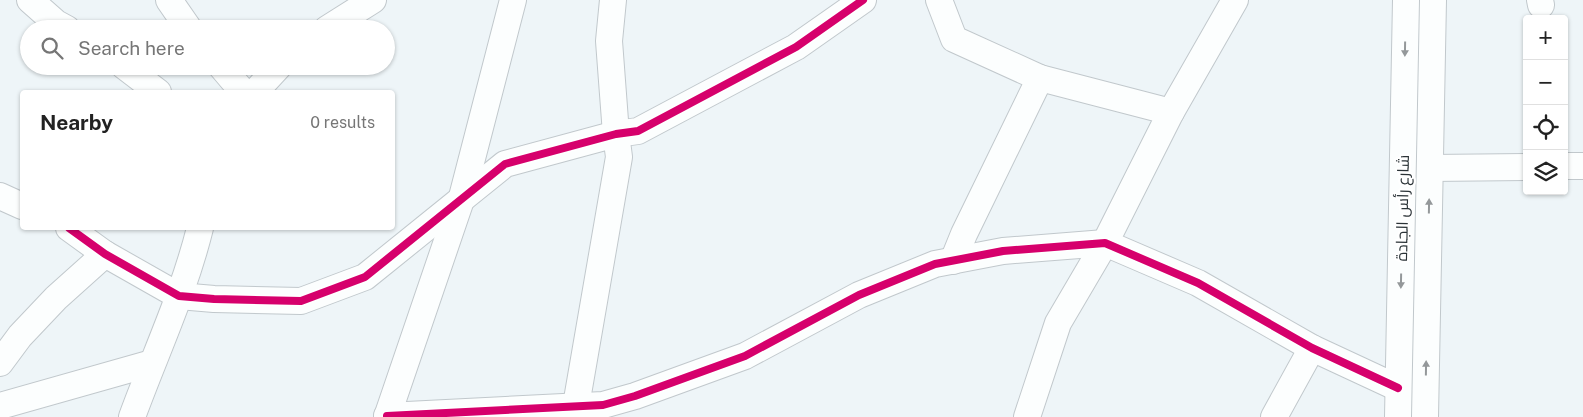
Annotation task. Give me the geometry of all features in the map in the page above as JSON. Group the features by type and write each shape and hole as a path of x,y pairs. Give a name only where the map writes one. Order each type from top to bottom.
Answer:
{"street":[{"path":"30,0 53,20"},
{"path":"169,0 183,20"},
{"path":"341,20 373,0"},
{"path":"514,0 462,197 387,417 575,412 603,405 636,407 745,356 859,295 935,264 1003,251 1105,243 1198,283 1312,348 1398,388"},
{"path":"575,412 619,157 609,41 613,0"},
{"path":"71,230 106,254 179,296 214,299 301,301 365,277 505,164 616,134 638,131 796,47 863,0"},
{"path":"939,0 954,39 1040,78 1171,112"},
{"path":"1026,417 1058,324 1105,243 1171,112 1235,0"},
{"name":"شارع رأس الجادة","path":"1398,417 1406,0"},
{"name":"شارع رأس الجادة","path":"1428,415 1433,0"},
{"path":"136,75 155,90"},
{"path":"229,75 241,90"},
{"path":"257,90 271,75"},
{"path":"953,261 964,234 1040,78"},
{"path":"1568,166 1583,166"},
{"path":"1430,168 1523,167"},
{"path":"0,196 20,205"},
{"path":"132,417 179,296 199,230"},
{"path":"0,363 20,336 56,298 106,254"},
{"path":"1274,417 1312,348"},
{"path":"0,406 152,363"}],"cycle path":[{"path":"72,230 105,254 179,296 214,299 301,301 365,277 505,164 616,134 638,131 796,47 863,0"},
{"path":"387,416 603,405 635,396 745,356 859,295 935,264 1003,251 1105,243 1198,283 1312,348 1398,388"}]}
